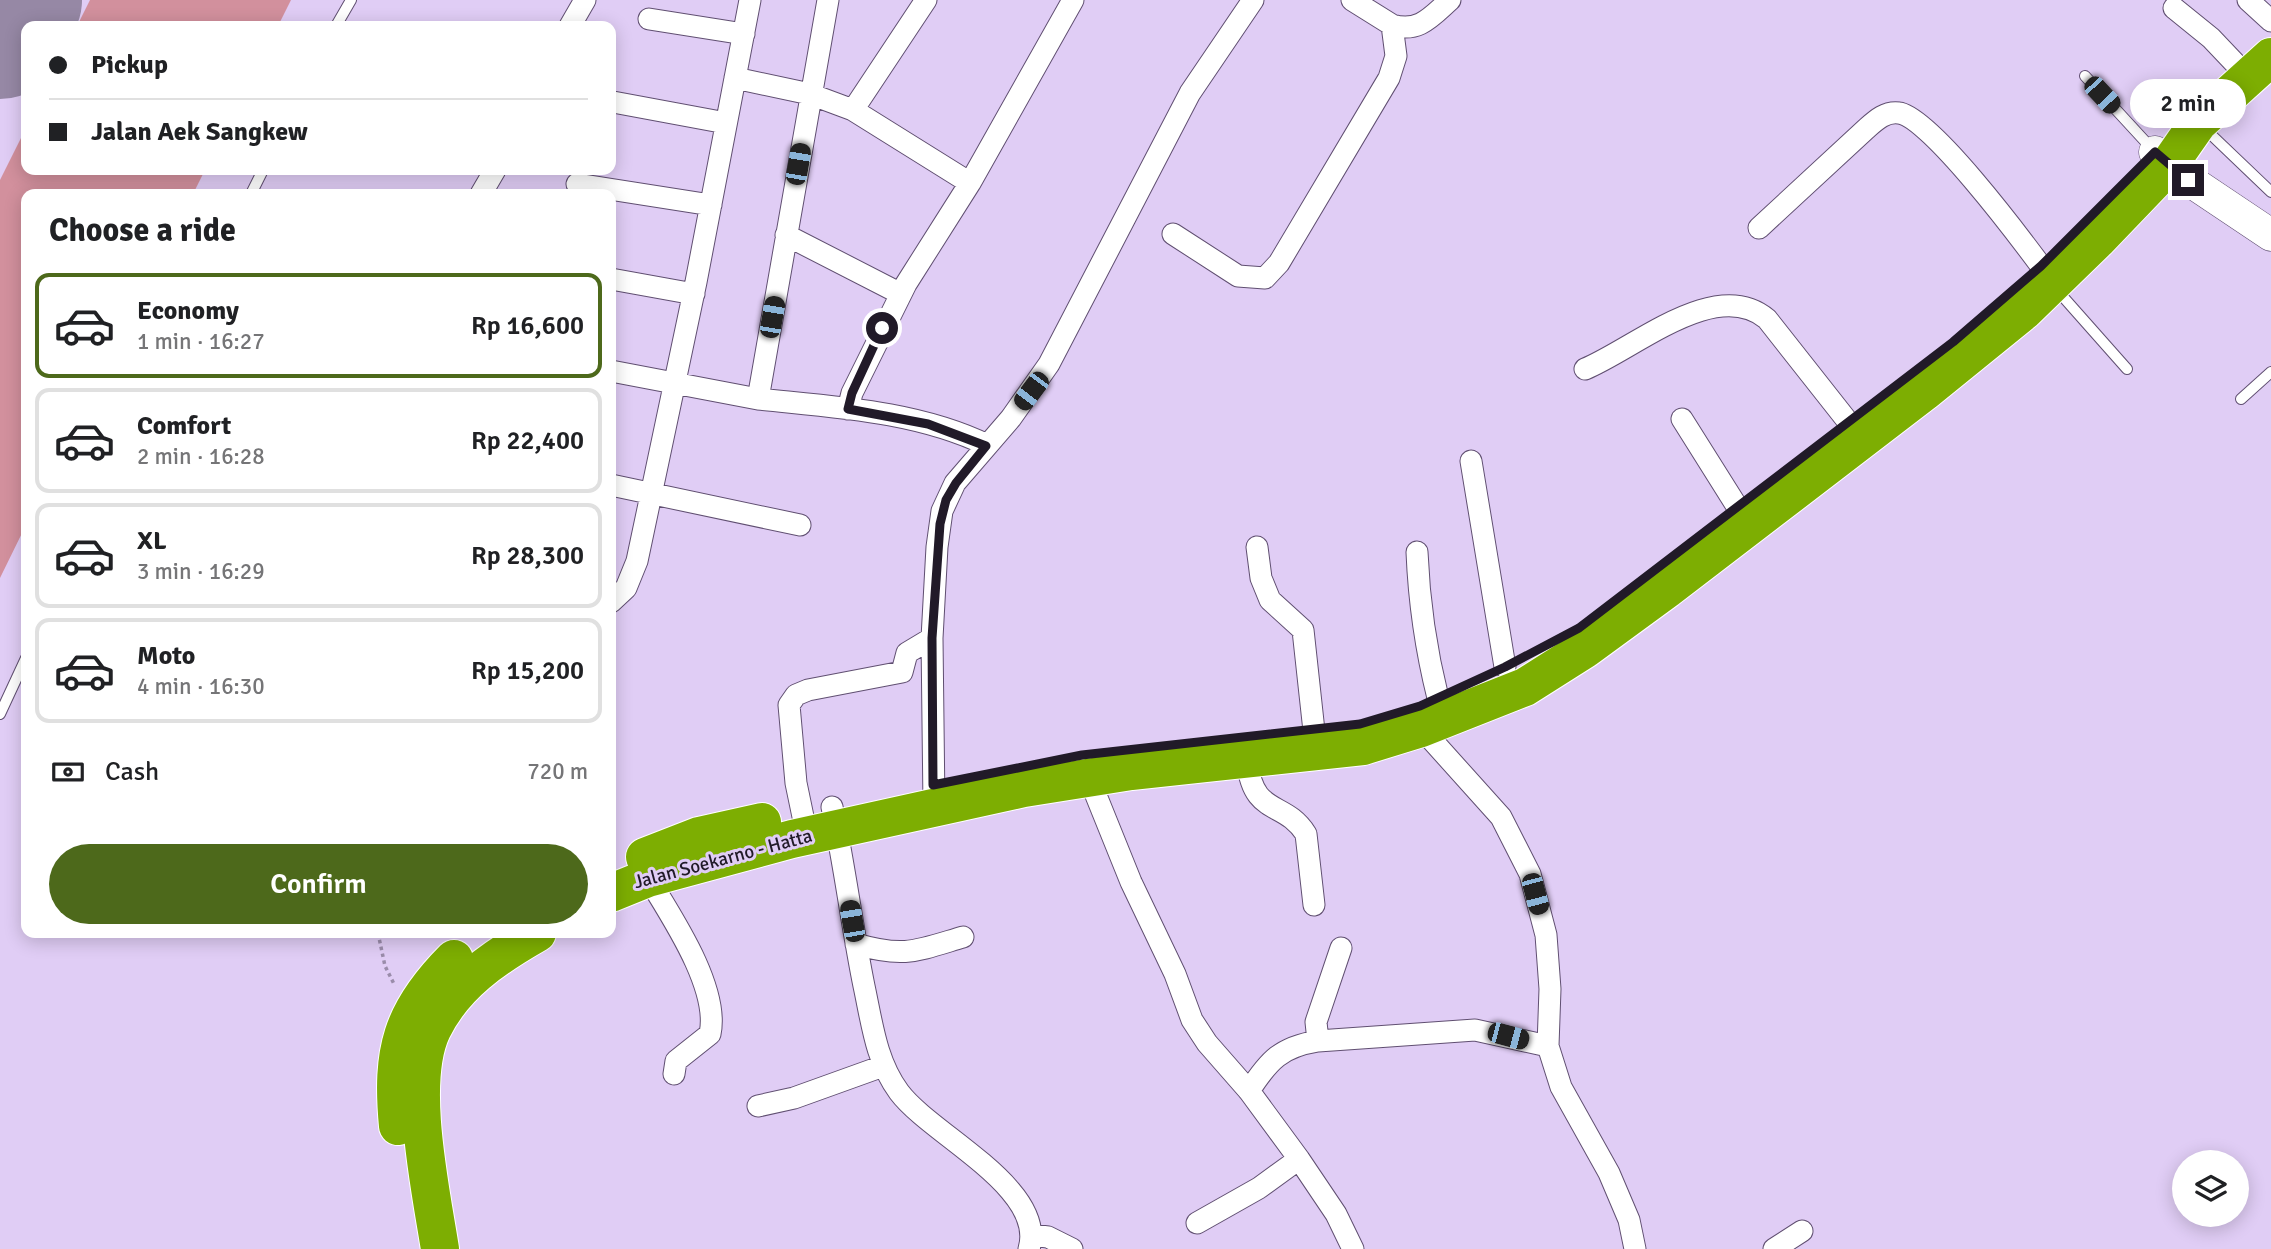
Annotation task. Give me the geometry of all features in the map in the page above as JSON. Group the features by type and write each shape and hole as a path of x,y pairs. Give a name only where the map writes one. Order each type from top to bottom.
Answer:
{"highway":[{"path":"819,822 934,796 1082,755 1314,731 1393,716 1429,713 1525,687 1585,649 1919,383 2047,275 2176,145 2263,69"},
{"path":"934,796 1363,746 1429,713 1505,667 1579,628 1849,423 1919,383"},
{"name":"Jalan Soekarno - Hatta","path":"616,868 699,836 819,822"},
{"name":"Jalan Soekarno - Hatta","path":"616,891 819,822"},
{"path":"414,1249 402,1171 396,1104 397,1063 410,1013 434,979 454,959 485,938"},
{"path":"440,1249 425,1149 422,1098 424,1060 431,1032 458,991 497,956 528,938"}],"street":[{"path":"573,21 585,0"},
{"path":"616,597 626,588 637,561 694,294 750,0"},
{"path":"758,399 828,0"},
{"path":"853,110 926,0"},
{"path":"848,409 852,393 901,294 970,183 1073,0"},
{"path":"934,796 932,638 942,511 956,483 1024,400 1049,364 1185,103 1254,0"},
{"path":"1352,0 1392,25 1405,29 1429,21 1450,0"},
{"path":"2248,0 2271,21"},
{"path":"2174,8 2211,38 2263,69"},
{"path":"649,19 744,34"},
{"path":"1173,234 1238,276 1265,278 1279,263 1389,78 1396,56 1392,25"},
{"path":"735,78 810,94 853,110 970,183"},
{"path":"616,103 726,123"},
{"path":"1759,228 1866,129 1882,116 1898,113 1909,116 1942,146 1994,203 2047,275"},
{"path":"2176,145 2271,235"},
{"path":"577,184 609,189"},
{"path":"616,190 711,205"},
{"path":"786,235 901,294"},
{"path":"616,280 694,294"},
{"path":"1585,369 1630,348 1669,323 1709,307 1741,306 1756,310 1767,320 1849,423"},
{"path":"616,371 675,385 758,399 848,409 928,424 986,446"},
{"path":"1682,418 1738,508"},
{"path":"1471,461 1505,667"},
{"path":"616,486 800,525"},
{"path":"1257,547 1261,578 1270,600 1303,630 1314,731"},
{"path":"1417,552 1418,590 1427,655 1429,713 1501,817 1530,874 1546,935 1550,989 1548,1046 1561,1087 1614,1185 1629,1220 1635,1249"},
{"path":"932,638 907,653 902,672 808,690 796,695 789,705 792,754 819,822 856,944 883,1066 900,1093 916,1110 1008,1186 1031,1221 1030,1242 1048,1237 1072,1249"},
{"path":"1247,760 1249,777 1261,802 1301,825 1306,834 1314,905"},
{"path":"1089,778 1131,882 1175,974 1192,1020 1207,1043 1249,1091 1299,1159 1336,1214 1353,1249"},
{"path":"648,878 689,951 711,1007 710,1034 681,1055 676,1061 674,1074"},
{"path":"856,944 887,953 909,954 963,937"},
{"path":"1318,1041 1316,1022 1341,948"},
{"path":"1249,1091 1274,1057 1295,1045 1318,1041 1475,1030 1548,1046"},
{"path":"758,1106 806,1095 883,1066"},
{"path":"1197,1223 1258,1188 1299,1159"},
{"path":"1774,1249 1802,1231"}],"lane":[{"path":"339,21 351,0"},
{"path":"2085,76 2176,145 2271,192"},
{"path":"2047,275 2127,369"},
{"path":"2241,399 2271,372"},
{"path":"0,714 21,669"}],"path":[{"path":"379,938 385,966 410,1013"}],"shaded area":[{"path":"90,0 291,0 280,21 80,21"},
{"path":"21,138 21,175 202,175 196,189 21,189 21,535 0,578 0,180"}],"runway":[{"path":"0,35 18,0"}],"route":[{"path":"882,328 852,393 848,409 928,424 967,436 986,446 956,483 942,511 937,547 932,638 933,785 1082,755 1360,724 1420,706 1505,667 1579,628 1953,342 2041,266 2155,152 2168,166 2188,180"}]}
